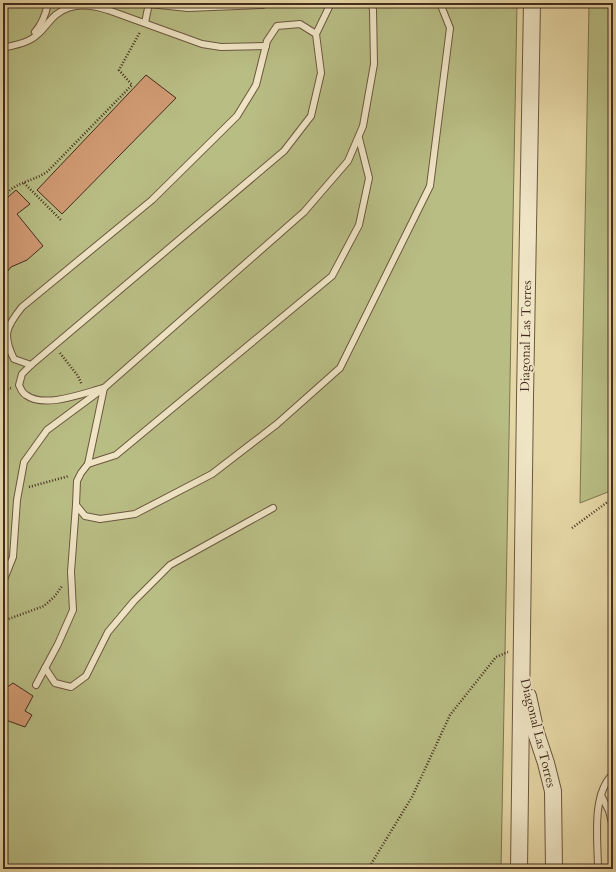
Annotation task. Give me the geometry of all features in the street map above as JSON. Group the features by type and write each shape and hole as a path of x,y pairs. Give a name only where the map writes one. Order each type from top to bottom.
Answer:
{"street":[{"name":"Diagonal Las Torres","path":"519,869 523,646 525,389 532,3"},
{"name":"Diagonal Las Torres","path":"522,669 536,733 546,762 553,791 554,869"}],"lane":[{"path":"25,42 38,28 48,3"},
{"path":"145,23 149,3 188,8 208,5 263,5 267,3"},
{"path":"104,388 51,401 32,399 24,394 19,385 22,374 31,365 284,151 311,116 321,73 316,34 331,3"},
{"path":"3,582 13,557 19,490 24,462 47,430 104,388 304,212 348,161 363,126 374,64 373,10 371,3"},
{"path":"76,505 85,516 100,519 135,514 191,485 212,474 277,424 340,368 430,186 450,28 440,3"},
{"path":"3,48 25,42 37,35 57,14 68,8 80,5 108,6 145,23 202,44 221,47 266,46"},
{"path":"31,365 14,359 8,347 6,335 10,322 22,307 152,200 237,116 256,85 267,41 277,26 300,24 316,34"},
{"path":"88,464 116,455 332,276 359,225 370,178 359,138"},
{"path":"36,685 58,644 73,610 71,572 77,481 88,464 104,388"},
{"path":"45,668 55,682 71,687 86,676 108,632 134,601 170,565 273,508"},
{"path":"598,869 598,809 601,795 608,779 613,774"},
{"path":"601,795 609,812 613,827"}],"path":[{"path":"3,201 9,191 41,176 48,171 132,85 118,70 145,23"},
{"path":"24,183 62,221"},
{"path":"54,346 78,376 86,393"},
{"path":"3,412 5,408 5,393 8,389 19,385"},
{"path":"19,490 81,473"},
{"path":"572,528 613,498"},
{"path":"3,621 44,606 54,596 71,572"},
{"path":"368,869 412,797 450,715 496,657 523,646"}],"green space":[{"path":"3,3 517,3 501,869 3,869"},
{"path":"589,3 613,3 613,490 580,503"}],"building":[{"path":"146,75 176,98 62,214 37,190"},
{"path":"16,190 30,204 17,214 43,246 27,260 11,267 3,277 3,205 8,197"},
{"path":"13,683 33,696 25,711 32,715 25,727 3,719 3,690"}]}
